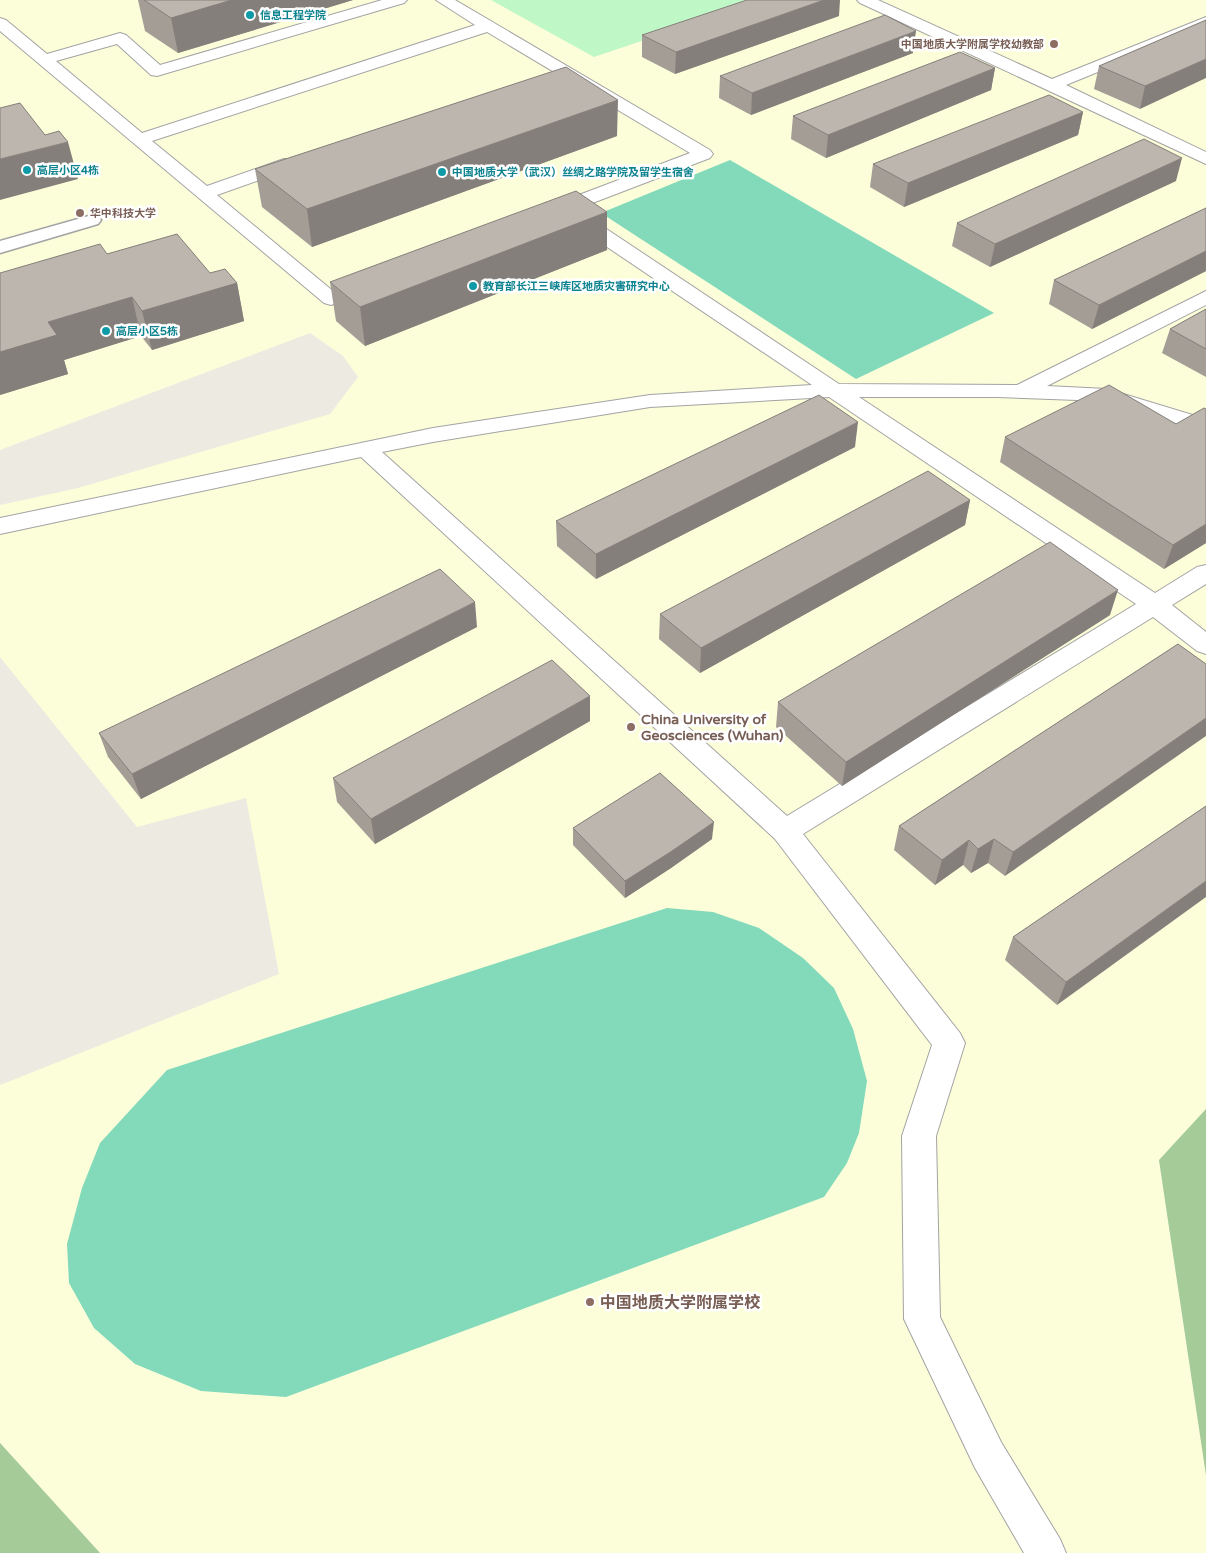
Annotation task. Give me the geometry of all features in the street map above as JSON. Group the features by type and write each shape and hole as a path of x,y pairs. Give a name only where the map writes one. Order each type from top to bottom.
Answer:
{"street":[{"path":"46,60 120,38 157,71 399,0"},
{"path":"444,0 704,154 553,212 836,390 1155,605 1206,645"},
{"path":"865,0 1052,85 1206,160"},
{"path":"885,9 909,0"},
{"path":"1052,85 1206,22"},
{"path":"0,23 331,299 387,277"},
{"path":"141,139 489,26"},
{"path":"542,76 561,69"},
{"path":"204,193 308,157"},
{"path":"1021,392 1206,297"},
{"path":"0,526 433,435 650,401 836,390 1107,395 1206,426"},
{"path":"365,449 785,831 949,1043 919,1136 922,1320 988,1455 1046,1553"},
{"path":"785,831 1206,573"}],"lane":[{"path":"0,247 92,220"}],"shaded area":[{"name":"China University of Geosciences (Wuhan)","path":"0,0 1206,0 1206,1126 1159,1160 1206,1475 1206,1553 100,1553 0,1443 0,1085 279,974 246,798 137,827 0,657 0,505 78,488 330,414 358,377 343,356 310,333 0,450"}],"green space":[{"path":"491,0 763,0 594,57"},
{"path":"730,160 994,313 856,379 601,213"},
{"path":"667,908 713,912 759,928 803,958 834,988 853,1029 867,1081 859,1133 847,1163 824,1197 286,1397 201,1391 135,1364 94,1328 69,1283 67,1244 82,1188 100,1143 167,1070"},
{"path":"1206,1109 1206,1475 1159,1160"},
{"path":"0,1443 100,1553 0,1553"}],"building":[{"path":"144,0 232,0 171,18"},
{"path":"747,0 824,0 676,52 642,35"},
{"path":"885,15 916,31 752,93 720,76"},
{"path":"1206,20 1206,59 1145,86 1099,66"},
{"path":"960,52 995,68 828,135 793,116"},
{"path":"566,67 618,100 307,209 255,169"},
{"path":"1049,95 1083,112 908,183 873,164"},
{"path":"20,103 45,135 59,131 68,142 0,159 0,108"},
{"path":"1144,139 1182,158 995,244 957,223"},
{"path":"576,191 607,212 360,307 330,282"},
{"path":"1206,208 1206,251 1099,305 1054,280"},
{"path":"177,234 210,273 225,269 237,283 142,311 132,297 48,322 57,335 0,352 0,273 100,244 107,254"},
{"path":"1206,309 1206,349 1170,329"},
{"path":"1109,385 1176,424 1204,408 1206,409 1206,524 1173,545 1005,437"},
{"path":"819,395 858,422 596,554 556,521"},
{"path":"928,471 970,500 701,648 660,614"},
{"path":"1050,542 1118,590 846,762 778,702"},
{"path":"440,569 475,602 132,774 99,733"},
{"path":"1178,644 1206,664 1206,718 1013,852 994,839 978,849 969,840 942,860 899,826"},
{"path":"552,660 590,696 371,819 333,778"},
{"path":"660,773 714,822 625,881 573,828"},
{"path":"1206,806 1206,881 1066,982 1013,937"}],"place":[{"name":"信息工程学院","path":"250,15"},
{"name":"中国地质大学附属学校幼教部","path":"1054,44"},
{"name":"高层小区4栋","path":"27,170"},
{"name":"中国地质大学（武汉）丝绸之路学院及留学生宿舍","path":"442,172"},
{"name":"华中科技大学","path":"80,213"},
{"name":"教育部长江三峡库区地质灾害研究中心","path":"473,286"},
{"name":"高层小区5栋","path":"106,331"},
{"name":"China University of Geosciences (Wuhan)","path":"631,727"},
{"name":"中国地质大学附属学校","path":"590,1302"}]}
